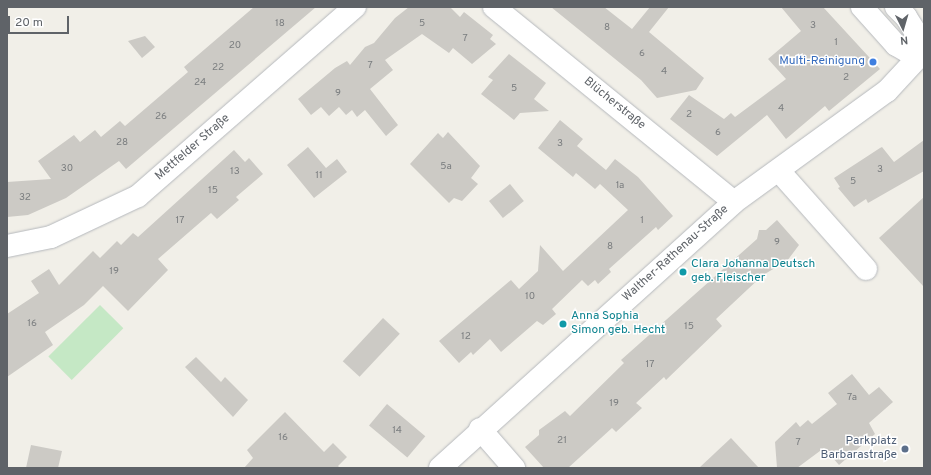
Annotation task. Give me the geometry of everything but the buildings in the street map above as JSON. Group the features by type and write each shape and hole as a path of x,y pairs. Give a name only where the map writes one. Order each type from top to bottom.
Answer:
{"street":[{"name":"Mettfelder Straße","path":"7,246 51,237 138,196 355,7"},
{"name":"Blücherstraße","path":"494,7 734,202"},
{"path":"862,7 896,45 907,51 923,53 919,38 906,17 896,7"},
{"name":"Walther-Rathenau-Straße","path":"440,468 480,429 734,202 779,171 887,91 923,53"},
{"path":"779,171 866,269"},
{"path":"480,429 514,468"}],"green space":[{"path":"100,305 123,328 72,380 48,357"}],"place":[{"name":"Multi-Reinigung","path":"873,62"},
{"name":"Clara Johanna Deutsch geb. Fleischer","path":"683,272"},
{"name":"Anna Sophia Simon geb. Hecht","path":"563,324"},
{"name":"Parkplatz Barbarastraße","path":"905,449"}]}
